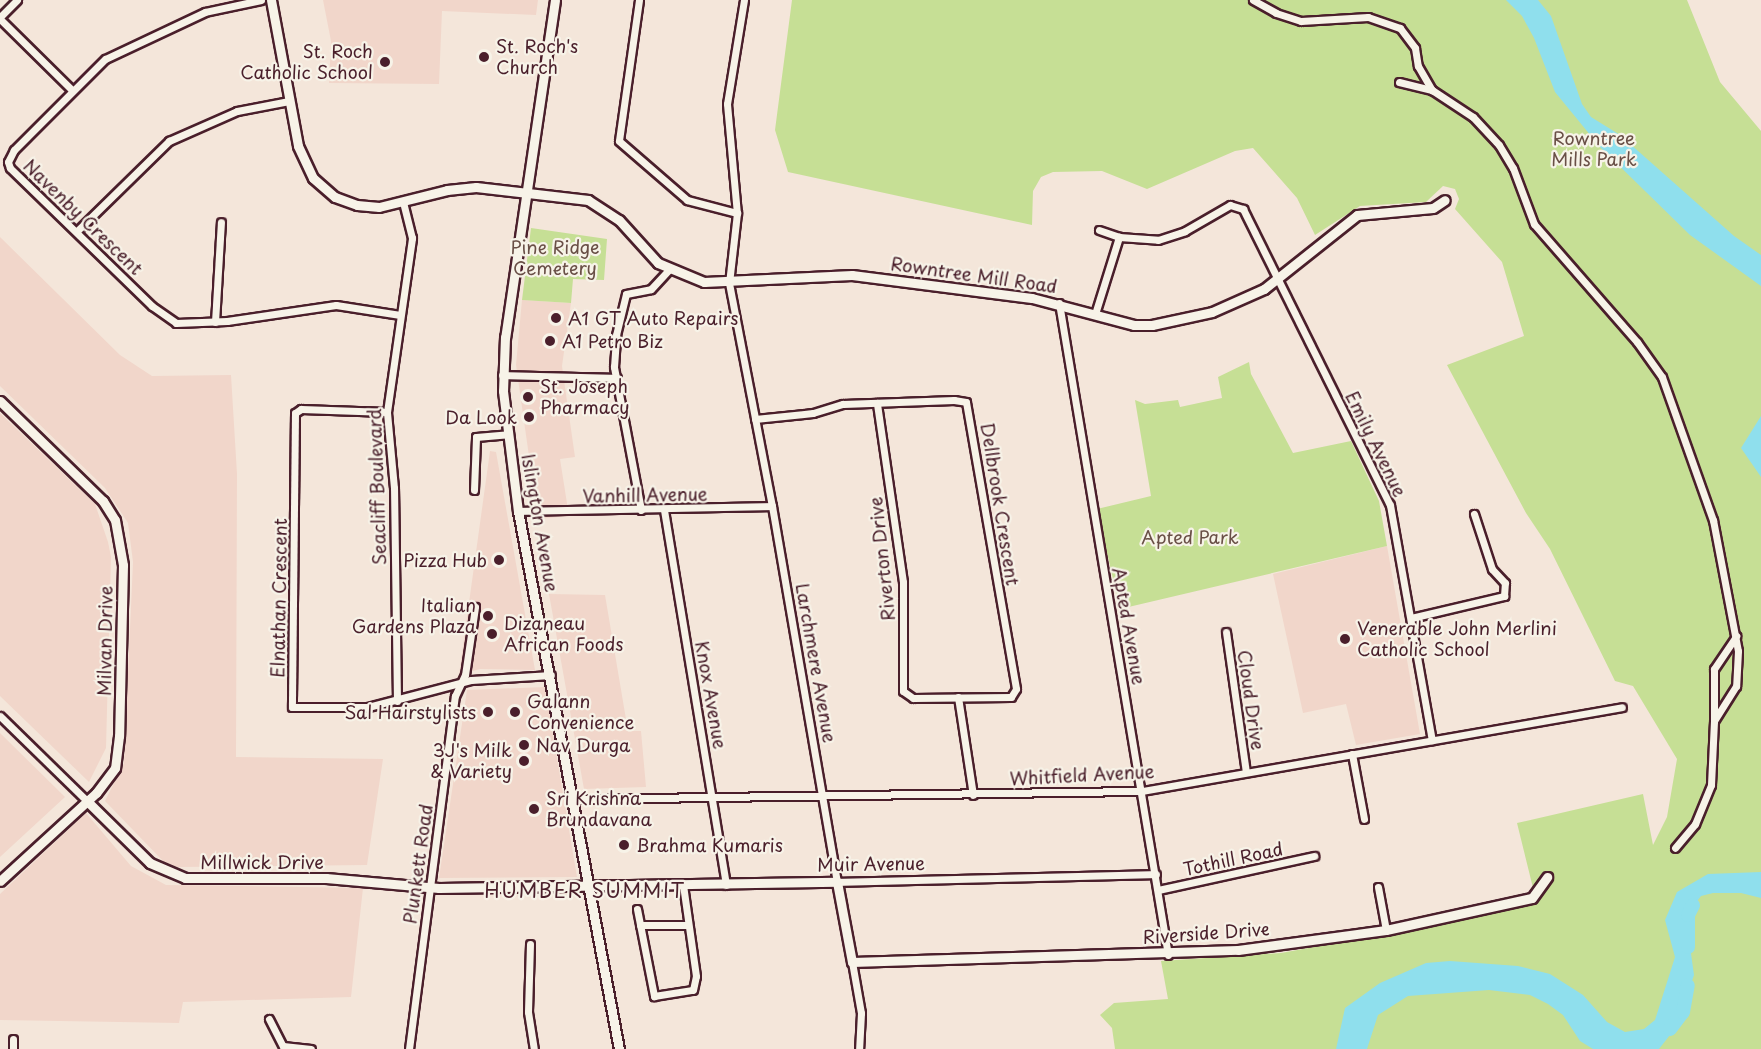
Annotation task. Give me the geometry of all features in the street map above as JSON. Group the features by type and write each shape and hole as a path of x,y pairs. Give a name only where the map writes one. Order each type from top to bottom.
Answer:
{"street":[{"path":"17,0 0,18 71,89"},
{"name":"Navenby Crescent","path":"261,0 216,8 105,59 71,89 14,150 8,162 16,176 77,231 164,317 187,325 325,305 400,315"},
{"name":"Rowntree Mill Road","path":"271,0 289,101 304,164 323,189 357,205 379,207 466,187 527,192 597,203 620,220 648,253 669,270 704,282 729,283 832,274 1059,303 1134,325 1164,323 1212,312 1277,279 1357,215 1433,208 1444,200"},
{"name":"Islington Avenue","path":"555,0 502,375 518,511 551,675 587,888 619,1049"},
{"path":"639,0 619,141 687,200 737,213"},
{"name":"Larchmere Avenue","path":"744,0 727,104 737,213 729,283 772,506 861,1013 859,1049"},
{"path":"1253,0 1276,13 1301,21 1368,17 1392,23 1409,37 1421,75 1432,90"},
{"path":"1400,82 1432,90 1473,117 1499,145 1513,168 1534,224 1637,342 1662,377 1713,520 1736,636 1736,686 1714,721"},
{"path":"77,231 169,141 237,111 289,101"},
{"name":"Seacliff Boulevard","path":"397,701 394,488 387,412 412,238 404,202"},
{"name":"Emily Avenue","path":"1119,237 1165,239 1230,205 1240,206 1390,505 1432,740"},
{"path":"215,322 221,222"},
{"path":"1095,314 1119,237 1099,230"},
{"path":"641,510 614,353 623,297 630,291 651,289 669,270"},
{"name":"Apted Avenue","path":"1059,303 1168,955"},
{"path":"502,375 617,378"},
{"name":"Dellbrook Crescent","path":"754,418 813,413 843,404 960,400 969,408 1016,688 1008,698 958,697"},
{"name":"Milvan Drive","path":"0,401 103,501 119,535 123,565 117,758 106,780 87,801 0,881"},
{"name":"Riverton Drive","path":"877,403 903,582 903,691 913,698 958,697"},
{"name":"Elnathan Crescent","path":"387,412 301,409 295,413 295,679 292,704 299,709 368,707 459,684 551,675"},
{"path":"474,490 476,437 508,434"},
{"name":"Vanhill Avenue","path":"518,511 664,510 772,506"},
{"name":"Knox Avenue","path":"664,510 714,799 726,885"},
{"path":"1411,618 1504,596 1505,583 1492,569 1474,514"},
{"name":"Plunkett Road","path":"409,1049 429,888 459,684 465,675 475,607"},
{"name":"Cloud Drive","path":"1226,632 1246,772"},
{"path":"1675,848 1695,824 1711,785 1714,721 1711,698 1714,669 1736,636"},
{"path":"958,697 973,795"},
{"name":"Whitfield Avenue","path":"573,799 714,799 822,795 973,795 1142,791 1622,707"},
{"name":"Millwick Drive","path":"0,716 150,863 178,877 326,878 429,888 587,888"},
{"path":"1353,754 1364,819"},
{"name":"Tothill Road","path":"1158,890 1314,856"},
{"name":"Muir Avenue","path":"587,888 1156,874"},
{"name":"Riverside Drive","path":"852,962 1168,955 1238,950 1386,930 1532,898 1547,878"},
{"path":"637,909 654,996 693,990 696,976 683,885"},
{"path":"1378,887 1386,930"},
{"path":"640,925 687,925"},
{"path":"530,944 528,1012 534,1049"},
{"path":"269,1019 283,1046 311,1049"},
{"path":"13,1049 14,1039"}],"shaded area":[{"name":"St. Roch Catholic School","path":"323,0 538,0 536,15 442,11 439,84 329,83 331,41"},
{"path":"0,237 120,355 152,376 231,375 237,474 236,757 383,759 367,865 177,867 164,862 105,801 124,763 133,562 128,523 105,488 0,386"},
{"path":"522,300 571,303 562,366 575,457 560,459 569,516 538,519 516,365"},
{"path":"0,413 95,504 108,542 111,557 106,748 89,782 0,696"},
{"path":"490,451 496,452 535,670 480,669 459,675"},
{"name":"Venerable John Merlini Catholic School","path":"1387,546 1420,734 1356,745 1346,704 1303,713 1273,574"},
{"path":"549,594 605,595 628,731 641,731 646,787 584,789"},
{"path":"545,687 577,877 439,878 467,690"},
{"path":"0,733 65,797 0,857"},
{"path":"86,813 131,866 166,885 363,888 351,997 183,1002 179,1023 0,1020 0,894"}],"green space":[{"name":"Rowntree Mills Park","path":"792,0 1687,0 1720,82 1761,131 1761,1049 1115,1049 1112,1028 1100,1015 1114,1003 1168,999 1161,961 1281,953 1391,933 1535,896 1517,823 1643,794 1653,845 1667,817 1677,759 1633,686 1615,681 1550,549 1526,513 1447,365 1524,336 1502,262 1455,209 1459,199 1455,189 1443,186 1426,202 1360,206 1315,235 1297,198 1253,148 1235,151 1147,189 1102,171 1053,172 1041,177 1033,191 1032,225 788,172 775,130"},
{"name":"Pine Ridge Cemetery","path":"531,228 607,239 604,280 573,279 571,303 522,300"},
{"name":"Apted Park","path":"1249,362 1251,374 1293,453 1351,441 1379,501 1387,546 1120,609 1097,509 1151,496 1135,400 1145,404 1178,400 1180,407 1222,398 1218,377"}],"water":[{"path":"1506,0 1538,0 1551,16 1582,104 1591,117 1620,135 1734,236 1761,255 1761,286 1690,235 1600,147 1555,92 1534,38 1522,16"},
{"path":"1761,416 1761,477 1741,448"},
{"path":"1761,872 1761,898 1741,893 1713,893 1701,896 1694,905 1687,925 1694,975 1677,1026 1659,1049 1593,1049 1580,1041 1563,1015 1548,1004 1530,995 1489,990 1408,996 1378,1015 1367,1049 1336,1049 1345,1008 1380,983 1426,963 1450,961 1518,966 1550,974 1583,995 1607,1022 1625,1032 1644,1029 1655,1020 1675,957 1665,920 1677,892 1708,874"}],"waterway":[{"path":"1688,947 1688,915 1693,905"},
{"path":"1670,1029 1683,1012 1688,985"}],"place":[{"name":"St. Roch's Church","path":"484,57"},
{"name":"St. Roch Catholic School","path":"385,62"},
{"name":"A1 GT Auto Repairs","path":"556,318"},
{"name":"A1 Petro Biz","path":"550,341"},
{"name":"St. Joseph Pharmacy","path":"528,397"},
{"name":"Da Look","path":"529,417"},
{"name":"Pizza Hub","path":"499,560"},
{"name":"Italian Gardens Plaza","path":"488,616"},
{"name":"Dizaneau African Foods","path":"492,634"},
{"name":"Venerable John Merlini Catholic School","path":"1345,639"},
{"name":"Sal Hairstylists","path":"488,712"},
{"name":"Galann Convenience","path":"515,712"},
{"name":"Nav Durga","path":"524,745"},
{"name":"3J's Milk & Variety","path":"524,761"},
{"name":"Sri Krishna Brundavana","path":"534,809"},
{"name":"Brahma Kumaris","path":"624,845"}],"district":[{"name":"HUMBER SUMMIT","path":"585,890"}]}
